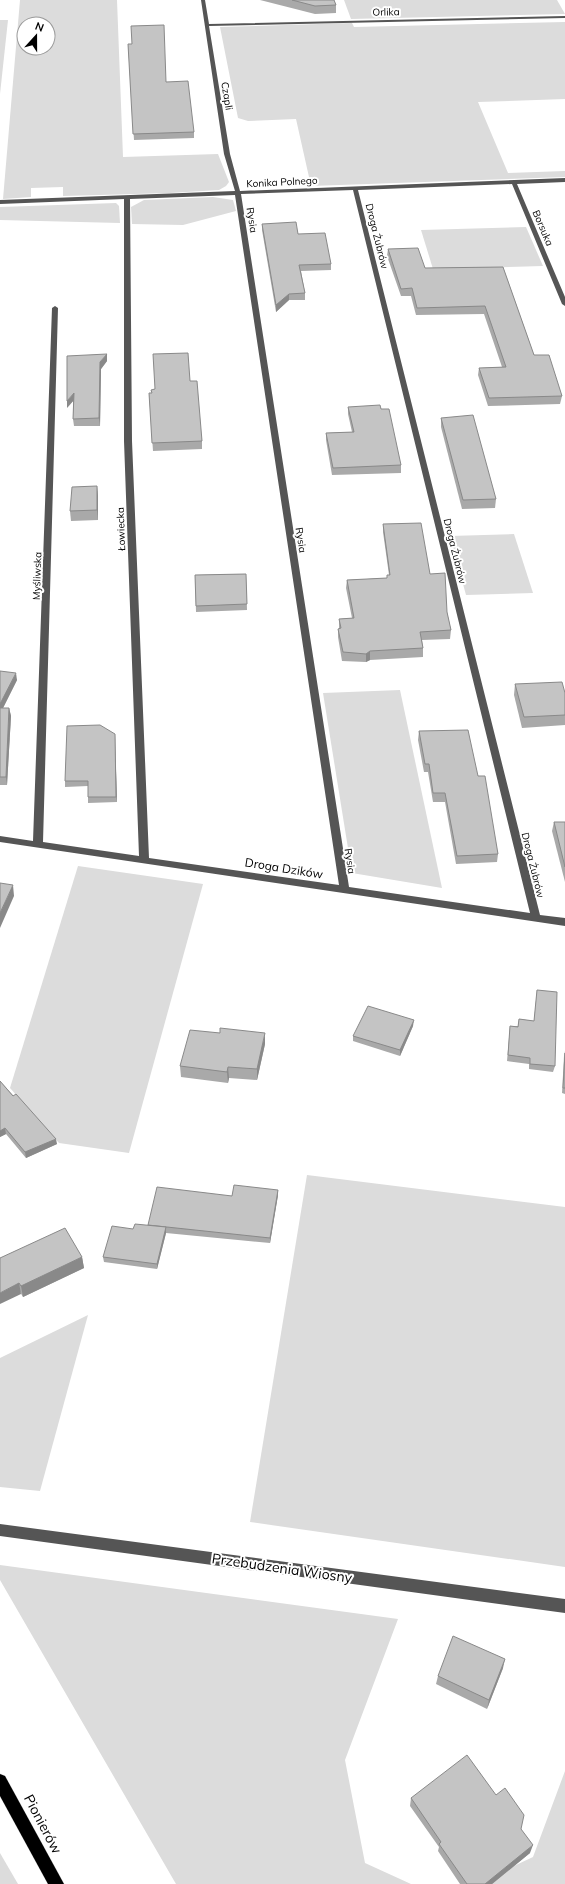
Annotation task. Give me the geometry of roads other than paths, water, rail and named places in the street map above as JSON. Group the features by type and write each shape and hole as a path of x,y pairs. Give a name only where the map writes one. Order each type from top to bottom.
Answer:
{"main road":[{"name":"Pionierów","path":"0,1780 56,1884"}],"street":[{"name":"Czapli","path":"203,0 227,154 238,193"},
{"name":"Orlika","path":"207,25 565,17"},
{"name":"Konika Polnego","path":"0,202 565,180"},
{"name":"Borsuka","path":"514,182 565,304"},
{"name":"Droga Żubrów","path":"355,188 536,918"},
{"name":"Rysia","path":"238,193 345,890"},
{"name":"Łowiecka","path":"127,197 128,442 144,860"},
{"name":"Myśliwska","path":"38,845 55,308"},
{"name":"Droga Dzików","path":"0,839 565,922"},
{"name":"Przebudzenia Wiosny","path":"0,1530 565,1606"}]}
